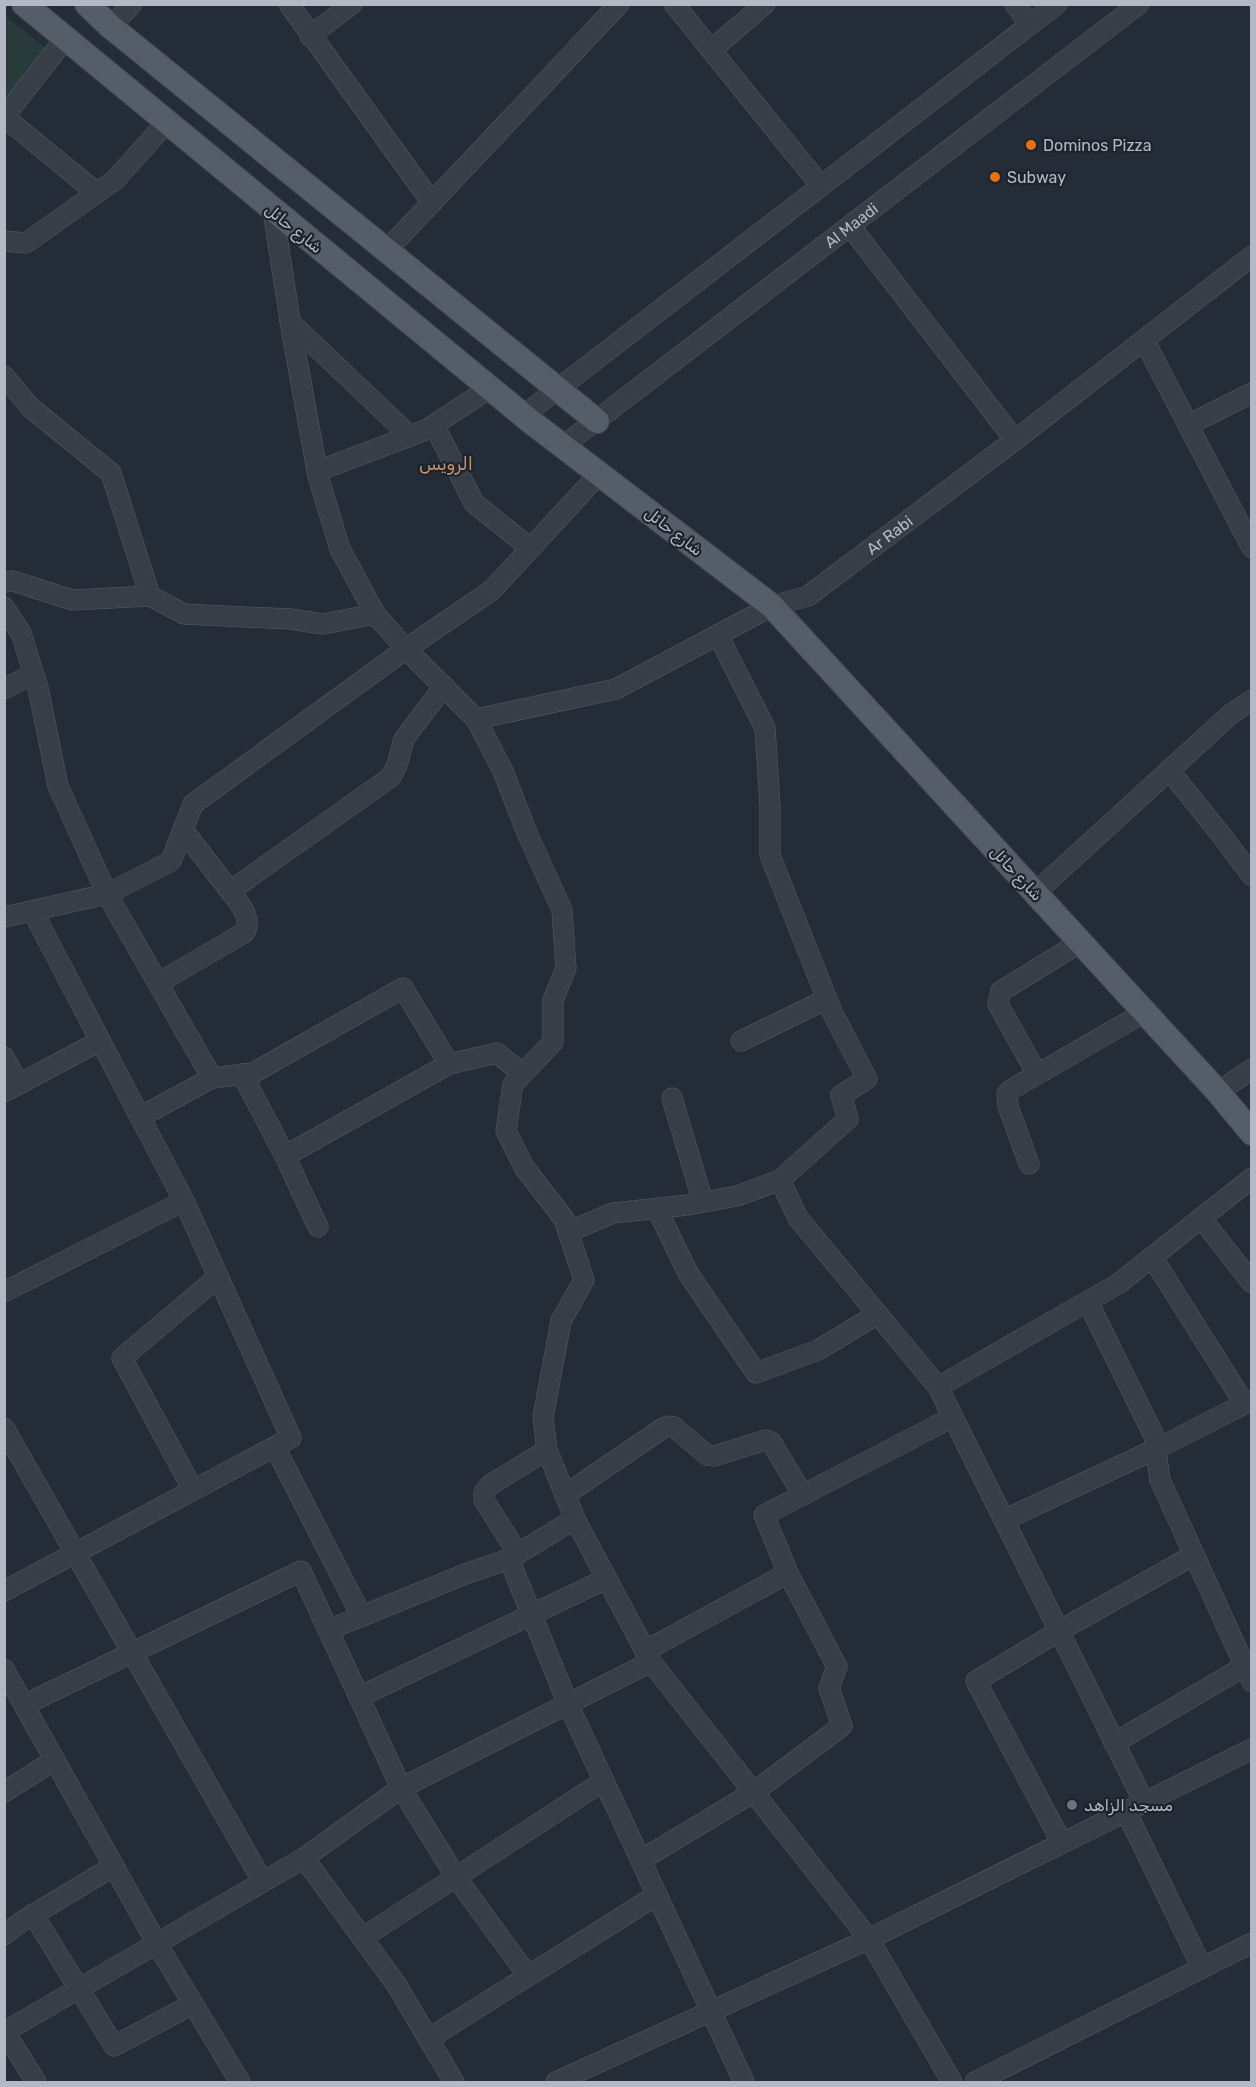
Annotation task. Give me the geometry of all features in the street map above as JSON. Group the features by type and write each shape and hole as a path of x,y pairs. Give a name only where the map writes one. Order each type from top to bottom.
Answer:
{"main road":[{"name":"شارع حائل","path":"24,4 490,388 772,606 1218,1092 1251,1133"},
{"path":"87,4 111,27 597,421"}],"street":[{"path":"111,27 132,4"},
{"path":"289,4 432,203"},
{"path":"310,36 352,4"},
{"path":"387,250 619,4"},
{"path":"674,4 821,186"},
{"path":"711,50 765,4"},
{"path":"1015,4 1030,25"},
{"name":"Al Maadi","path":"563,446 1139,4"},
{"path":"524,415 1052,6"},
{"path":"65,39 4,117 98,193"},
{"path":"4,241 26,243 98,193 115,180 166,123"},
{"path":"273,211 290,322 318,471 340,549 375,614 406,649 476,719 503,771 527,833 562,910 567,968 553,1000 553,1042 513,1084 506,1131 524,1167 564,1220 584,1280 561,1322 543,1417 547,1450 575,1519 648,1657 869,1939 952,2082"},
{"path":"850,226 1015,440"},
{"name":"Ar Rabi","path":"476,719 616,689 772,606 808,597 1015,440 1251,256"},
{"path":"290,322 410,436"},
{"path":"1144,340 1251,548"},
{"path":"4,376 31,408 111,473 150,596"},
{"path":"318,471 434,425 490,388"},
{"path":"1188,425 1251,393"},
{"path":"434,425 474,503 530,548"},
{"path":"4,917 107,894 171,861 193,804 406,649 492,590 599,474"},
{"path":"4,582 13,581 72,600 150,596 184,614 290,619 323,624 375,614"},
{"path":"4,607 21,633 33,674 58,786 107,894 212,1078"},
{"path":"568,1232 613,1213 657,1209 737,1196 780,1180 848,1119 841,1095 867,1079 827,999 770,855 770,806 765,728 718,635"},
{"path":"4,689 33,674"},
{"path":"230,891 391,777 404,739 444,686"},
{"path":"1035,893 1232,713 1251,700"},
{"path":"1169,770 1251,876"},
{"path":"158,983 244,933 247,928 248,920 230,891 183,830"},
{"path":"4,1591 291,1438 184,1200 33,912"},
{"path":"1037,1074 998,1004 998,998 1001,991 1081,942"},
{"path":"140,1117 212,1078 253,1073 403,988 449,1064"},
{"path":"741,1041 827,999"},
{"path":"1029,1164 1008,1106 1007,1094 1037,1074 1145,1012"},
{"path":"4,1057 12,1088 100,1041"},
{"path":"285,1155 449,1064 497,1053 523,1074"},
{"path":"1218,1092 1251,1069"},
{"path":"242,1074 285,1155 318,1227"},
{"path":"672,1098 703,1202"},
{"path":"938,1387 1118,1284 1251,1178"},
{"path":"780,1180 798,1218 938,1387 1144,1802"},
{"path":"4,1292 184,1200"},
{"path":"657,1209 688,1273 756,1373 818,1350 878,1314"},
{"path":"1201,1218 1251,1283"},
{"path":"1004,1520 1156,1449 1248,1402 1152,1257"},
{"path":"193,1490 122,1358 218,1277"},
{"path":"1088,1302 1154,1436 1160,1480 1249,1670 1114,1743"},
{"path":"641,1860 754,1792 842,1726 829,1688 837,1667 788,1573 764,1515 953,1417"},
{"path":"565,1495 669,1426 674,1427 707,1455 714,1456 766,1440 771,1442 803,1495"},
{"path":"4,1428 263,1882"},
{"path":"274,1447 361,1615"},
{"path":"547,1450 490,1485 484,1492 484,1500 514,1557 532,1615 568,1704 744,2082"},
{"path":"328,1630 468,1573 514,1557 575,1519"},
{"path":"1062,1843 976,1681 1194,1555"},
{"path":"24,1705 301,1571 401,1788 456,1877 528,1977"},
{"path":"36,2082 5,2032 304,1858 401,1788 568,1704 788,1573"},
{"path":"359,1697 606,1579"},
{"path":"4,1670 157,1944 240,2082"},
{"path":"556,2082 869,1939 1251,1749"},
{"path":"4,1792 55,1760"},
{"path":"362,1938 604,1781"},
{"path":"1126,1811 1202,1968"},
{"path":"304,1858 396,1984 454,2082"},
{"path":"4,1935 33,1914 114,1866"},
{"path":"428,2039 657,1895"},
{"path":"33,1914 114,2046 193,2004"},
{"path":"975,2082 1251,1943"}],"shaded area":[{"path":"4,15 49,50 4,105"}],"place":[{"name":"Dominos Pizza","path":"1031,145"},
{"name":"Subway","path":"995,177"},
{"name":"مسجد الزاهد","path":"1072,1805"}],"district":[{"name":"الرويس","path":"446,464"}]}
